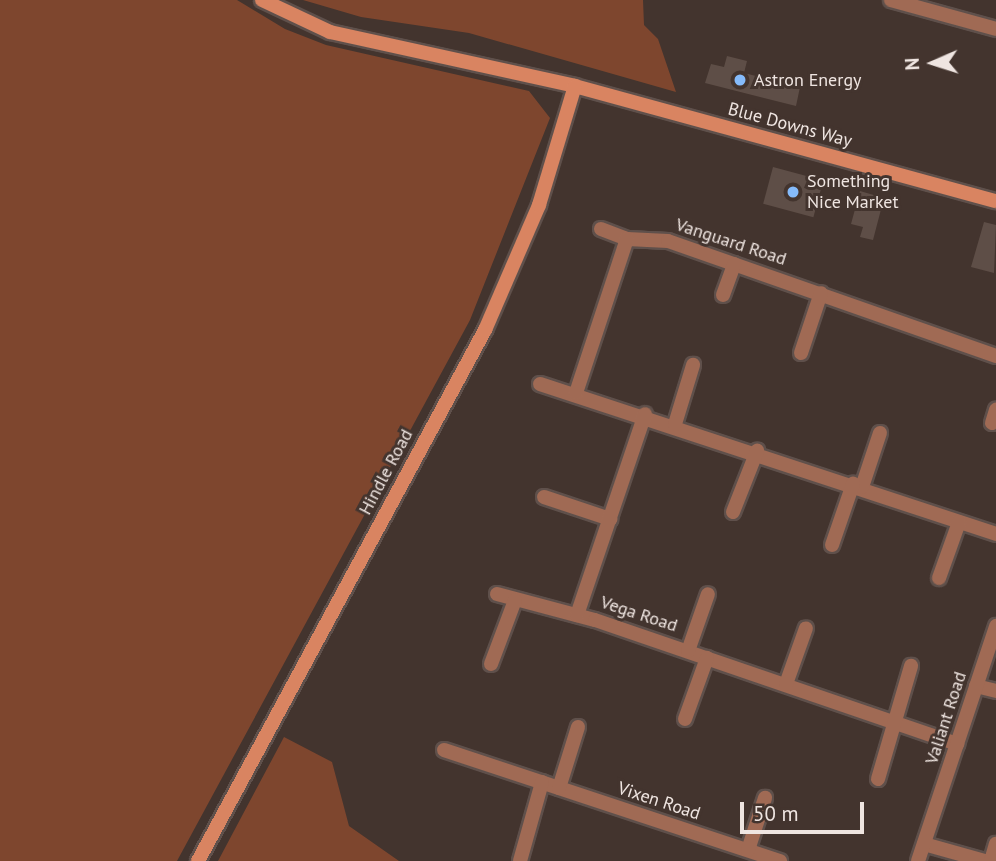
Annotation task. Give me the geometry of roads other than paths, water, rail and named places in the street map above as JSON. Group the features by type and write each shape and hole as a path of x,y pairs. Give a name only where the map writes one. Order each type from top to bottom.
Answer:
{"street":[{"name":"Blue Downs Way","path":"262,0 330,32 575,86 996,201"},
{"path":"891,0 996,29"},
{"name":"Hindle Road","path":"198,861 485,330 539,205 575,86"},
{"name":"Vanguard Road","path":"601,229 627,239 662,240 996,356"},
{"path":"576,393 627,239"},
{"path":"723,295 734,264"},
{"path":"802,353 821,293"},
{"path":"675,424 694,365"},
{"path":"540,384 645,414 996,534"},
{"name":"Vega Road","path":"578,615 645,414"},
{"path":"832,545 880,433"},
{"path":"733,512 757,451"},
{"path":"544,497 610,519"},
{"path":"939,578 959,522"},
{"name":"Vega Road","path":"497,594 578,615 707,657 957,744"},
{"name":"Vega Road","path":"688,651 708,594"},
{"path":"491,664 515,600"},
{"name":"Valiant Road","path":"918,861 996,626"},
{"path":"786,684 806,628"},
{"path":"685,719 707,657"},
{"path":"877,779 911,666"},
{"path":"976,686 996,691"},
{"path":"559,788 578,727"},
{"name":"Vixen Road","path":"444,750 780,861"},
{"path":"520,861 542,782"},
{"path":"748,850 765,797"},
{"path":"924,844 985,861"},
{"path":"991,861 996,844"}],"place":[{"name":"Astron Energy","path":"740,80"},
{"name":"Something Nice Market","path":"793,192"}]}
